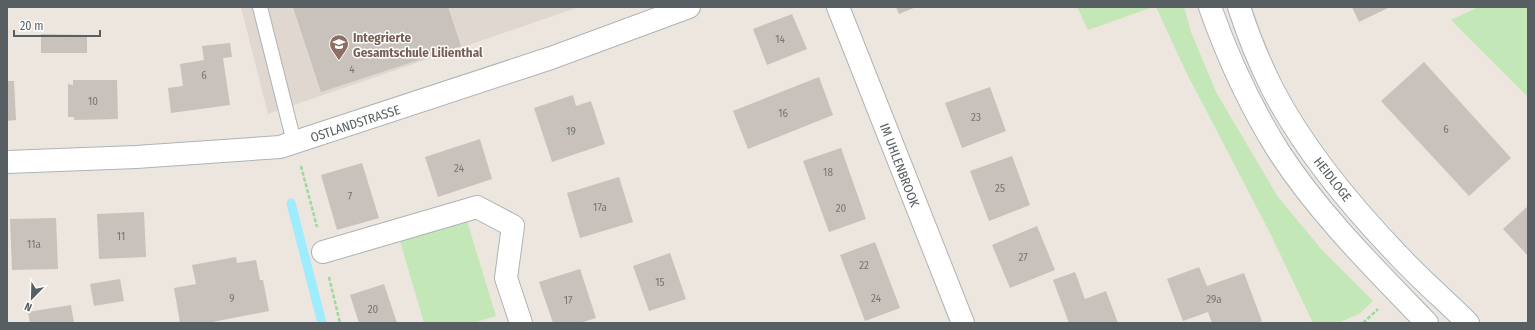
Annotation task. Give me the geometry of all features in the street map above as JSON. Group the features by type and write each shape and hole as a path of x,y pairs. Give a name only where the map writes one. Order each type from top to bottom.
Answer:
{"street":[{"name":"OSTLANDSTRASSE","path":"7,162 143,157 280,147 551,58 688,7"},
{"name":"IM UHLENBROOK","path":"838,7 963,323"},
{"name":"HEIDLOGE","path":"1210,7 1245,92 1279,152 1340,232 1427,323"},
{"name":"HEIDLOGE","path":"1239,7 1254,47 1273,89 1313,154 1338,187 1380,236 1468,323"},
{"path":"323,252 477,207 513,226 506,278 521,323"}],"lane":[{"path":"260,7 294,142"}],"path":[{"path":"1362,323 1379,308"}],"shaded area":[{"name":"Integrierte Gesamtschule Lilienthal","path":"241,7 579,7 268,114"}],"green space":[{"path":"1077,7 1153,7 1088,30"},
{"path":"1156,7 1184,7 1191,32 1216,92 1278,197 1323,251 1373,301 1359,314 1338,323 1313,323 1269,231 1186,72"},
{"path":"1478,7 1528,7 1528,97 1451,20"},
{"path":"467,221 496,316 473,323 424,323 400,241"}],"building":[{"path":"293,7 448,7 461,46 321,92"},
{"path":"896,7 916,7 899,14"},
{"path":"1352,7 1390,7 1359,22"},
{"path":"792,14 807,49 767,65 753,29"},
{"path":"41,34 87,35 87,53 41,53"},
{"path":"230,43 232,57 223,58 230,105 171,113 168,88 183,86 180,64 204,60 202,46"},
{"path":"1424,62 1511,158 1469,196 1381,101"},
{"path":"819,77 833,115 748,149 733,111"},
{"path":"73,80 117,80 118,119 74,120 74,117 68,117 68,84 73,85"},
{"path":"7,81 14,81 16,120 7,121"},
{"path":"990,87 1006,131 962,148 945,103"},
{"path":"573,95 576,106 591,101 605,144 552,162 534,108"},
{"path":"480,139 492,179 438,197 425,157"},
{"path":"841,148 866,219 829,232 803,161"},
{"path":"1012,156 1030,205 989,221 970,171"},
{"path":"362,163 379,218 337,230 321,175"},
{"path":"619,177 633,222 580,238 567,193"},
{"path":"1528,206 1528,256 1503,229"},
{"path":"144,212 146,257 99,259 97,214"},
{"path":"56,218 58,269 12,270 10,219"},
{"path":"1037,226 1055,270 1010,288 992,245"},
{"path":"875,242 900,308 865,321 840,255"},
{"path":"670,253 686,299 649,311 633,266"},
{"path":"236,257 237,263 256,260 260,280 263,280 269,311 207,323 180,323 174,288 196,284 192,265"},
{"path":"1199,267 1207,286 1244,273 1262,321 1255,323 1212,323 1208,312 1183,321 1167,279"},
{"path":"580,269 596,318 580,323 553,323 539,282"},
{"path":"1075,272 1085,299 1106,291 1118,323 1069,323 1053,280"},
{"path":"120,279 124,301 94,306 90,284"},
{"path":"384,284 397,323 359,323 350,295"},
{"path":"71,305 74,323 30,323 28,312"}],"waterway":[{"path":"291,203 322,323"}],"place":[{"name":"Integrierte Gesamtschule Lilienthal","path":"339,61"}]}
